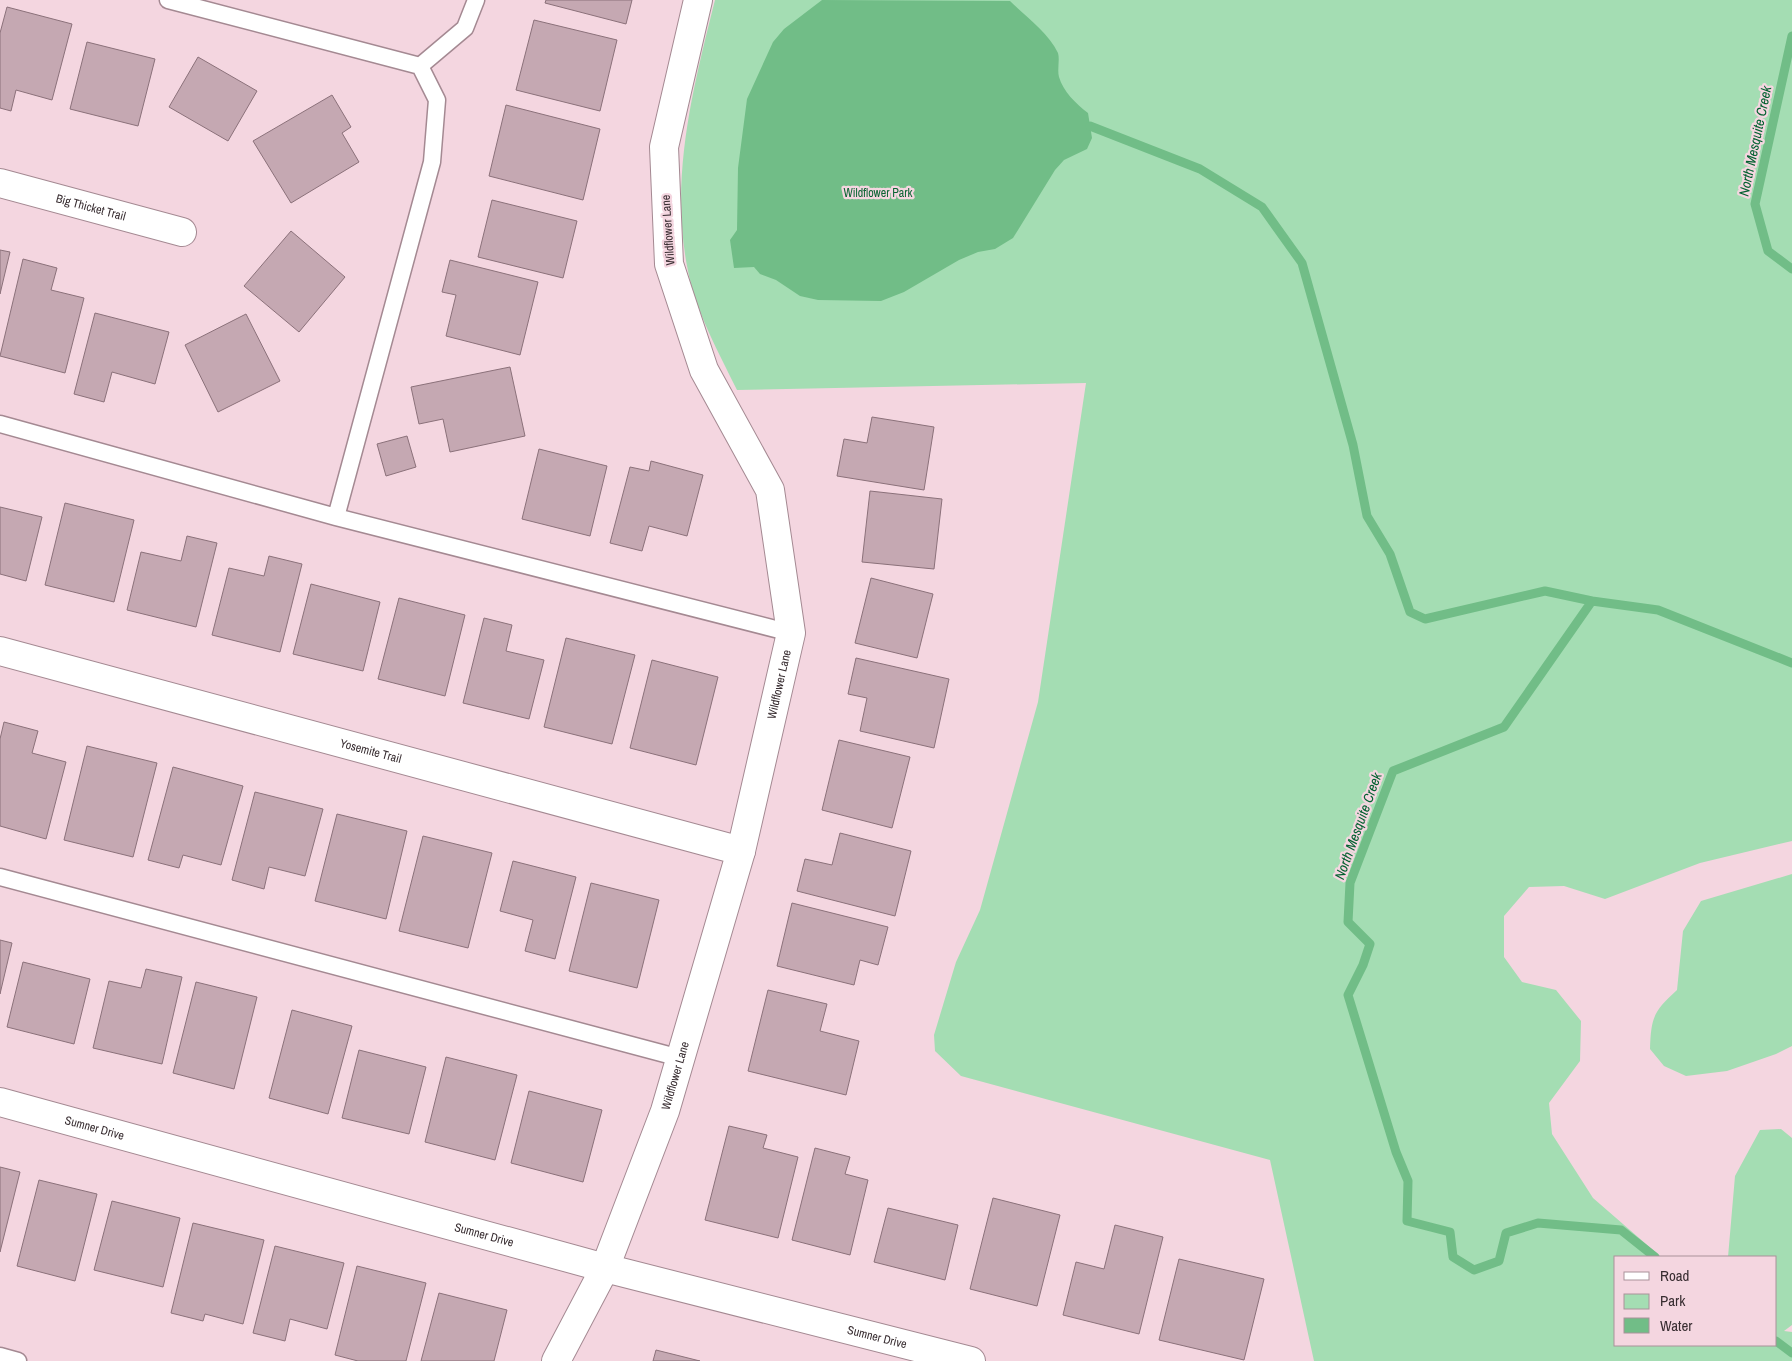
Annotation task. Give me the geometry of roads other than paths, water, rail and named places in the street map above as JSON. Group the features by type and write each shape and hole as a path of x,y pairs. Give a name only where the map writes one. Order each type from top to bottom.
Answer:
{"street":[{"name":"Wildflower Lane","path":"556,1361 605,1268 665,1110 741,851 791,633 770,490 704,370 668,264 664,146 698,0"},
{"name":"Big Thicket Trail","path":"0,182 182,232"},
{"name":"Yosemite Trail","path":"0,651 741,851"},
{"name":"Sumner Drive","path":"0,1102 605,1268 971,1361"}],"lane":[{"path":"168,0 420,66 437,100 432,162 336,517"},
{"path":"420,66 465,28 476,0"},
{"path":"0,424 336,517 791,633"},
{"path":"0,877 680,1058"},
{"path":"0,1356 18,1361"}],"water":[{"path":"822,0 1010,1 1054,45 1059,56 1058,74 1061,82 1070,97 1088,113 1092,138 1087,149 1064,160 1055,170 1013,238 995,249 978,252 959,260 904,292 881,301 818,300 800,296 776,280 760,274 754,267 734,268 730,240 737,230 738,168 747,99 773,42 784,29"}],"waterway":[{"name":"North Mesquite Creek","path":"1792,36 1755,204 1768,251 1792,269"},
{"path":"1090,126 1200,169 1262,207 1302,263 1353,445 1367,516 1390,554 1410,612 1425,619 1545,591 1592,601"},
{"name":"North Mesquite Creek","path":"1654,1256 1621,1230 1538,1223 1506,1233 1499,1261 1474,1270 1453,1257 1450,1232 1407,1221 1408,1181 1396,1152 1348,995 1363,965 1370,944 1348,922 1350,883 1393,771 1504,727 1592,601 1658,610 1792,663"},
{"name":"North Mesquite Creek","path":"1777,1342 1792,1353"}],"park label":[{"name":"Wildflower Park","path":"878,193"}]}
